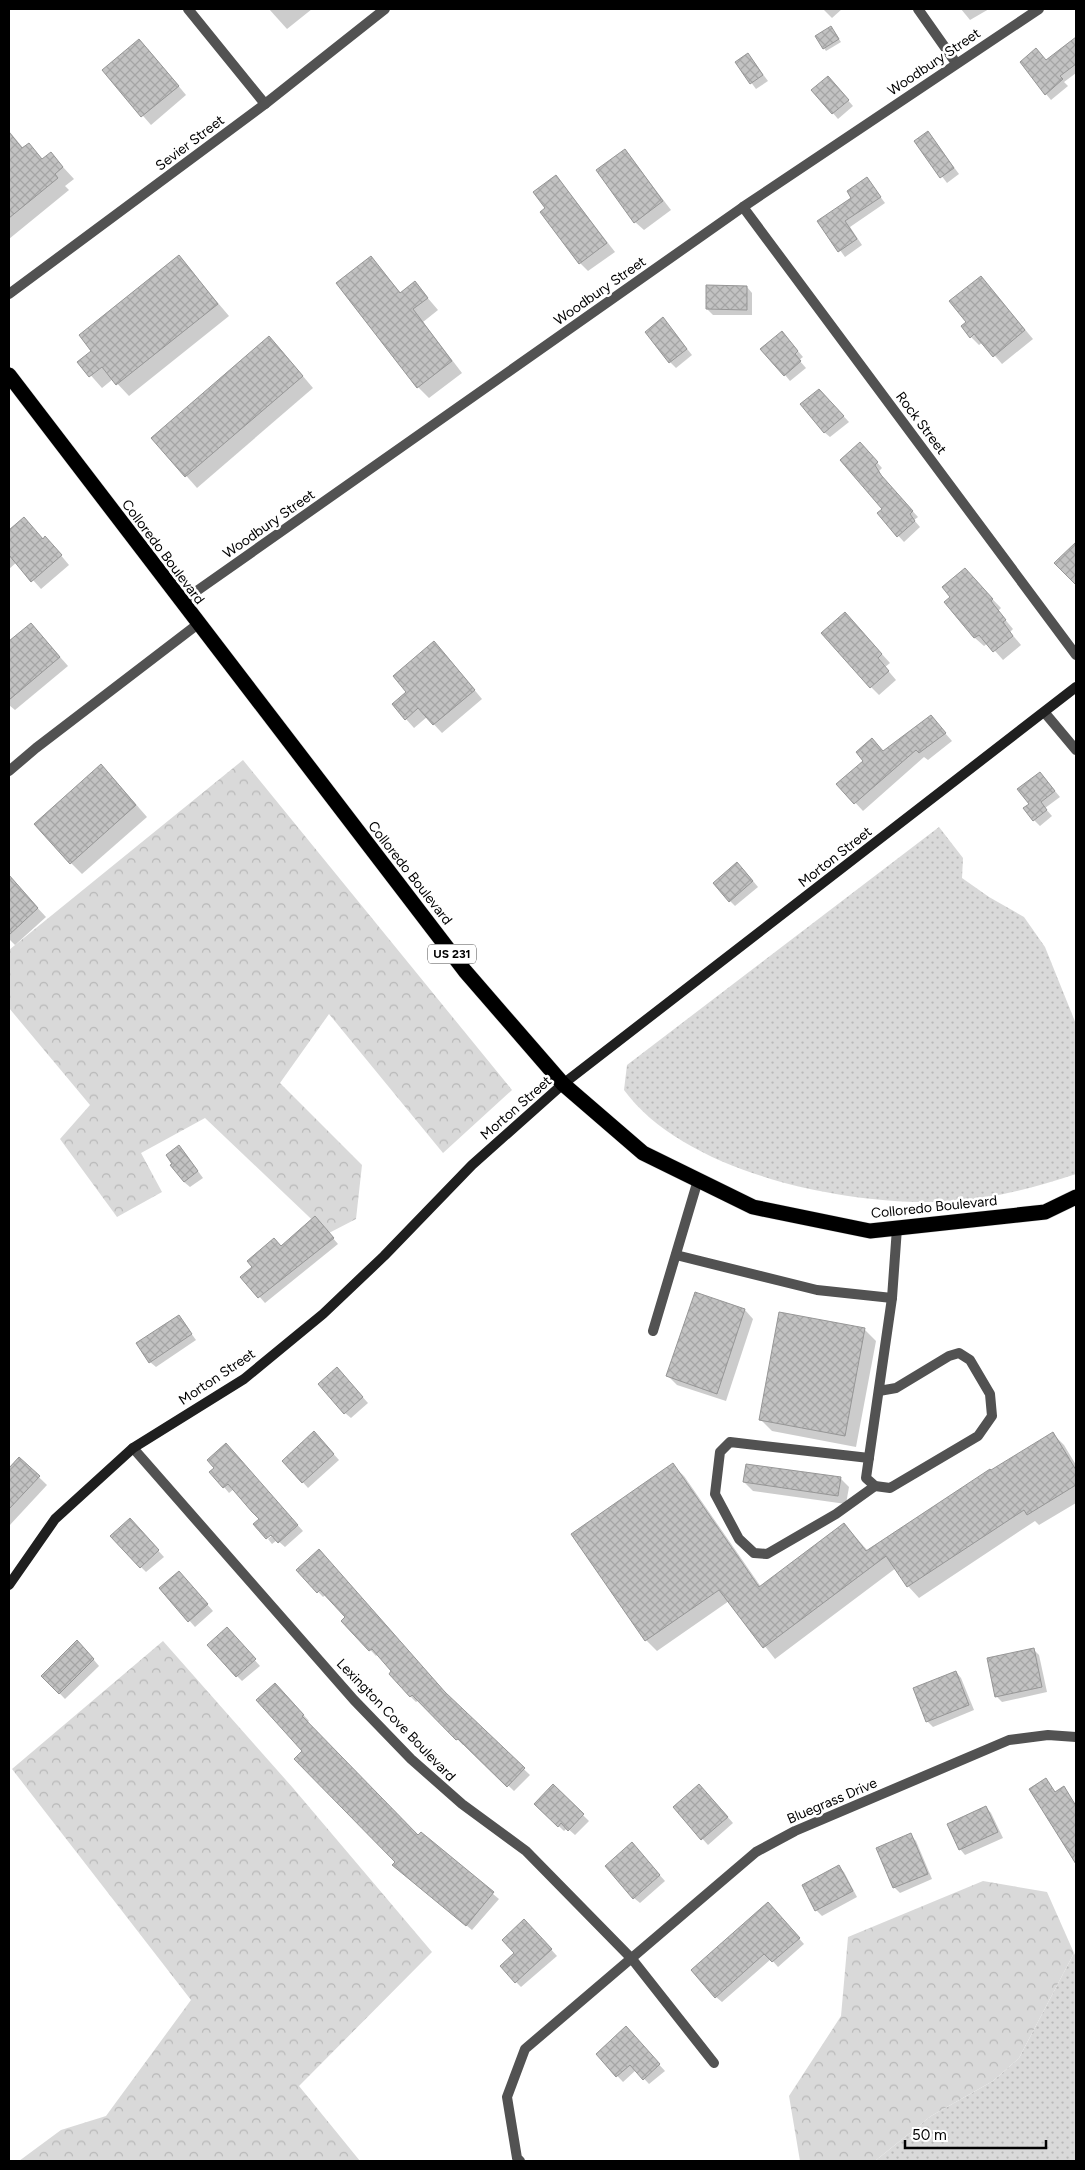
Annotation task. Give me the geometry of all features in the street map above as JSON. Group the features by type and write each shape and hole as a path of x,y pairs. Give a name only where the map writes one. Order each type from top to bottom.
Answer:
{"highway":[{"name":"Colloredo Boulevard","path":"9,375 465,972 563,1084 642,1153 753,1206 870,1231 1045,1212 1076,1197"}],"street":[{"path":"188,9 265,104"},
{"name":"Sevier Street","path":"9,294 265,104 385,9"},
{"path":"918,9 956,63"},
{"name":"Woodbury Street","path":"181,602 743,207 1039,9"},
{"name":"Rock Street","path":"743,207 1076,655"},
{"path":"9,771 36,748 198,624"},
{"name":"Morton Street","path":"9,1585 55,1519 133,1448 244,1379 323,1314 384,1256 472,1165 563,1084 1045,713 1076,687"},
{"path":"1045,713 1076,750"},
{"path":"653,1331 698,1180"},
{"path":"879,1391 896,1388 949,1356 959,1353 970,1360 990,1394 992,1416 978,1436 890,1488 875,1486 866,1478 892,1298 897,1228"},
{"path":"676,1255 817,1290 892,1298"},
{"path":"869,1458 730,1442 720,1452 715,1494 739,1540 754,1553 767,1554 836,1514 875,1486"},
{"name":"Lexington Cove Boulevard","path":"133,1448 354,1700 405,1752 462,1804 526,1850 632,1959 714,2063"},
{"name":"Bluegrass Drive","path":"520,2161 517,2158 506,2097 525,2049 756,1852 795,1831 1009,1740 1048,1735 1076,1737"}],"green space":[{"path":"243,760 512,1090 443,1153 329,1014 280,1083 362,1165 356,1219 327,1234 205,1118 141,1153 162,1192 117,1217 60,1139 90,1105 9,1008 9,950"},
{"path":"939,827 963,858 962,878 989,897 1024,917 1045,947 1076,1024 1076,1174 1016,1191 954,1201 914,1202 869,1199 822,1191 775,1180 729,1164 688,1144 652,1119 624,1090 627,1065"},
{"path":"163,1641 293,1788 432,1952 299,2086 360,2161 19,2161 61,2130 106,2116 191,2000 12,1769"},
{"path":"983,1881 1047,1892 1074,1953 1019,2058 993,2081 931,2116 875,2161 800,2161 789,2096 841,2016 848,1937"},
{"path":"1074,1953 1076,1957 1076,2161 875,2161 931,2116 993,2081 1019,2058"}],"building":[{"path":"831,26 839,39 823,49 815,36"},
{"path":"1076,37 1076,64 1060,76 1063,79 1045,95 1020,62 1036,48 1046,60"},
{"path":"139,39 179,86 141,117 102,70"},
{"path":"748,53 763,75 750,84 735,62"},
{"path":"828,76 849,100 832,114 811,90"},
{"path":"928,131 954,168 940,178 914,141"},
{"path":"9,132 22,148 29,143 42,159 51,152 63,167 55,174 58,178 9,218"},
{"path":"625,149 663,201 634,223 596,170"},
{"path":"556,175 607,243 579,264 540,212 545,208 533,192"},
{"path":"867,177 881,197 845,221 857,239 838,252 817,221 851,198 847,191"},
{"path":"179,255 218,304 116,385 102,367 89,377 77,362 91,351 79,335"},
{"path":"371,256 400,293 415,281 428,298 413,309 452,361 417,388 336,283"},
{"path":"981,276 1025,330 993,357 974,334 970,338 961,326 966,322 949,301"},
{"path":"706,285 747,286 747,310 706,309"},
{"path":"663,317 687,349 669,363 645,332"},
{"path":"782,331 798,351 795,354 801,361 784,376 760,349"},
{"path":"269,336 303,376 185,477 151,438"},
{"path":"819,389 844,416 824,433 800,404"},
{"path":"860,442 878,462 875,465 881,475 913,511 910,514 915,521 897,537 877,513 882,509 840,460"},
{"path":"24,517 43,539 45,536 62,555 31,582 9,555 9,530"},
{"path":"1076,542 1076,585 1054,563"},
{"path":"965,568 993,599 991,601 1006,620 1003,622 1013,636 993,652 979,635 974,638 944,602 950,597 942,587"},
{"path":"845,612 882,654 878,658 889,671 870,688 821,633"},
{"path":"31,623 60,657 9,700 9,641"},
{"path":"434,641 475,690 433,725 418,708 405,720 392,704 406,692 393,676"},
{"path":"931,715 946,733 919,753 916,750 854,804 836,784 863,761 856,752 872,738 883,751"},
{"path":"101,764 136,805 70,864 34,824"},
{"path":"1040,772 1055,791 1041,802 1047,810 1033,821 1023,808 1029,804 1017,789"},
{"path":"737,862 753,881 729,902 713,883"},
{"path":"9,875 38,908 9,935"},
{"path":"179,1145 198,1171 184,1182 170,1165 172,1164 166,1155"},
{"path":"315,1216 334,1238 258,1298 240,1277 252,1267 247,1261 274,1238 281,1246"},
{"path":"695,1292 745,1309 717,1394 666,1376"},
{"path":"779,1312 865,1328 845,1436 759,1420"},
{"path":"179,1315 192,1334 149,1363 136,1343"},
{"path":"337,1367 363,1397 344,1414 318,1384"},
{"path":"314,1431 334,1454 302,1483 282,1461"},
{"path":"1053,1432 1076,1470 1076,1485 1027,1515 1024,1510 907,1587 886,1556 763,1648 719,1590 645,1641 571,1534 673,1463 759,1587 844,1523 866,1551 990,1469"},
{"path":"226,1443 298,1525 278,1543 271,1535 266,1539 253,1524 259,1519 228,1484 223,1488 209,1472 214,1468 207,1460"},
{"path":"19,1457 40,1476 9,1509 9,1468"},
{"path":"746,1464 841,1477 838,1496 743,1482"},
{"path":"130,1518 159,1550 140,1568 110,1536"},
{"path":"319,1549 445,1692 525,1768 507,1787 458,1739 456,1740 412,1695 410,1697 389,1674 391,1671 372,1649 369,1651 341,1621 345,1617 320,1590 317,1593 296,1570"},
{"path":"179,1571 208,1604 188,1622 159,1588"},
{"path":"227,1627 256,1659 236,1677 207,1645"},
{"path":"77,1640 94,1659 59,1694 41,1676"},
{"path":"1034,1648 1042,1687 995,1697 987,1658"},
{"path":"956,1671 969,1705 926,1722 913,1688"},
{"path":"275,1683 304,1715 302,1716 418,1835 421,1832 494,1892 466,1926 392,1865 395,1862 294,1759 302,1751 256,1700"},
{"path":"1046,1778 1055,1792 1064,1786 1076,1806 1076,1864 1029,1789"},
{"path":"553,1784 584,1814 568,1831 561,1823 558,1827 534,1804"},
{"path":"699,1784 728,1817 701,1840 673,1807"},
{"path":"986,1806 998,1832 959,1850 947,1824"},
{"path":"911,1833 928,1874 893,1888 876,1848"},
{"path":"632,1842 660,1875 633,1899 605,1866"},
{"path":"839,1865 853,1891 815,1911 802,1885"},
{"path":"768,1902 800,1938 772,1962 764,1954 715,1998 691,1970"},
{"path":"524,1919 552,1949 515,1983 500,1966 514,1953 502,1940"},
{"path":"626,2026 660,2064 643,2080 630,2065 616,2077 596,2054"}]}
